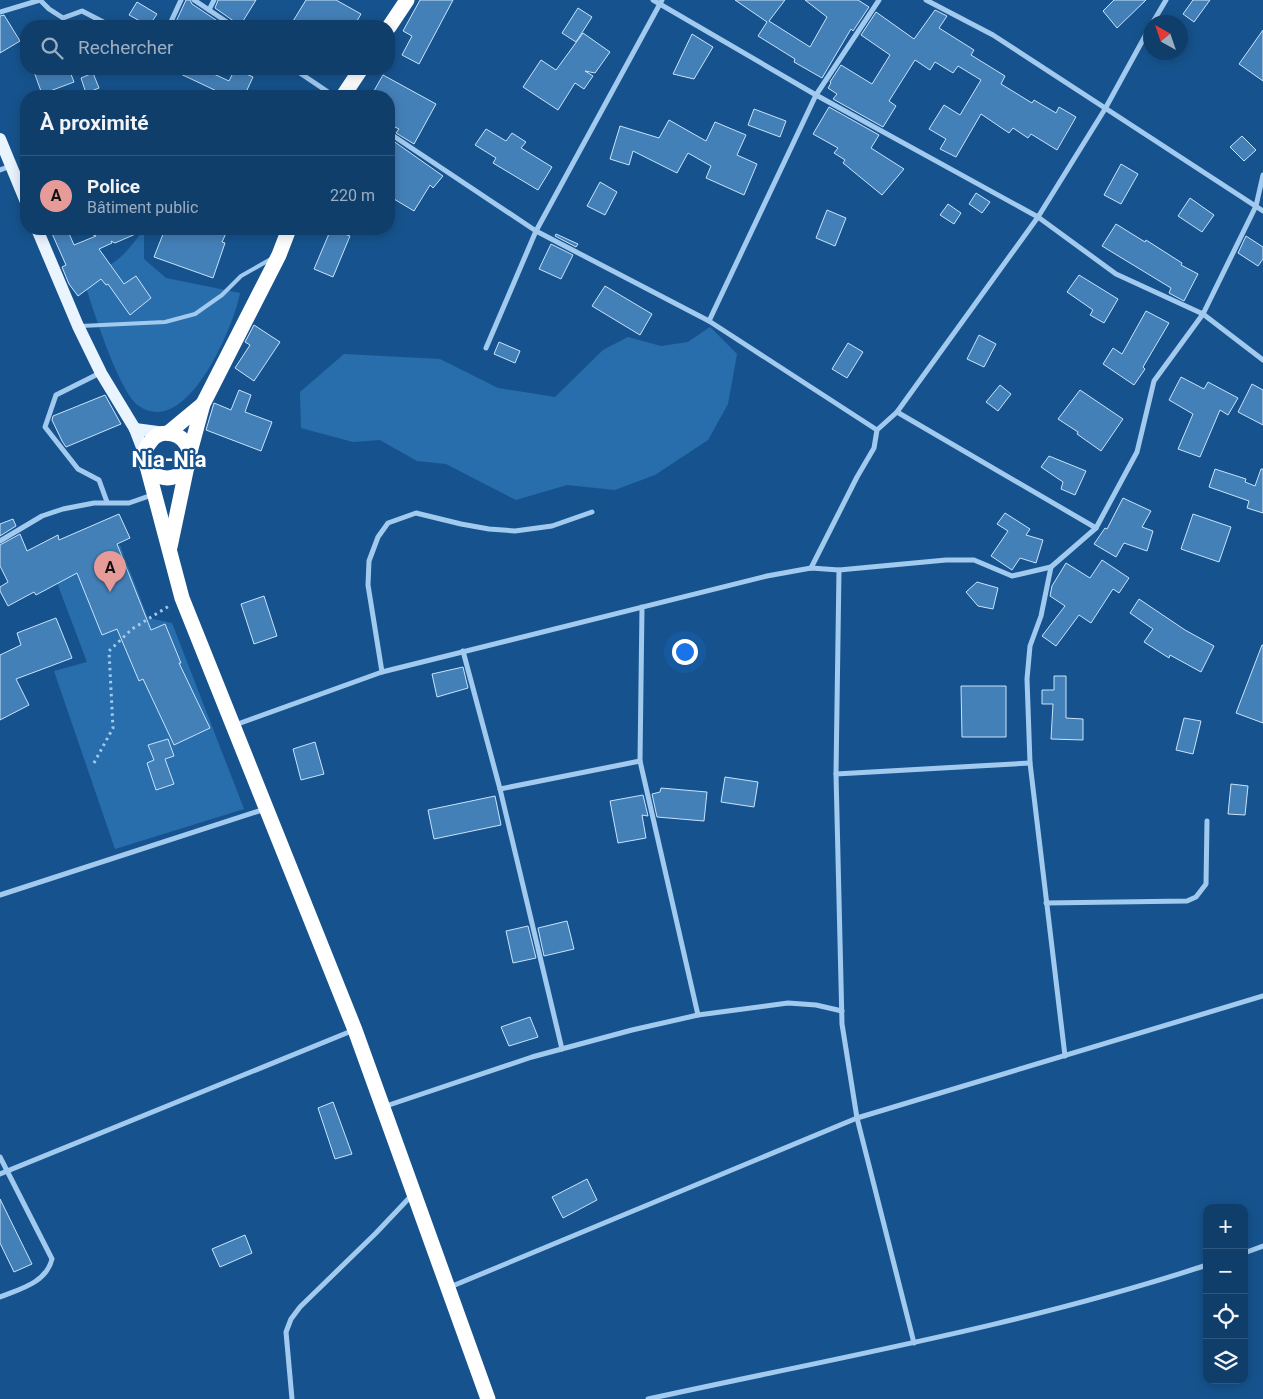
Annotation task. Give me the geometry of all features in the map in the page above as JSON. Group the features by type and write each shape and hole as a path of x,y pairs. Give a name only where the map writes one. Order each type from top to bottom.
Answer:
{"highway":[{"path":"394,20 407,0"},
{"path":"347,90 357,75"},
{"path":"170,549 189,458 203,404 279,255 287,235"},
{"path":"203,404 166,433 153,438 149,443 146,461 182,598 355,1030 488,1399"},
{"path":"146,461 151,472 157,476 169,478 181,474 189,458 184,440 177,435 166,433"}],"main road":[{"path":"0,139 6,168 20,192"},
{"path":"40,235 78,326 100,373 135,429 146,461"},
{"path":"135,429 166,433"}],"street":[{"path":"0,12 40,0 49,9 63,18 82,11 99,20"},
{"path":"171,20 181,0"},
{"path":"194,0 224,20"},
{"path":"209,10 214,0"},
{"path":"653,0 661,2 816,95 1038,217 1116,274 1203,314 1263,360"},
{"path":"709,321 816,95 879,0"},
{"path":"926,0 993,35 1263,210"},
{"path":"1157,15 1166,0"},
{"path":"486,348 536,231 661,2"},
{"path":"811,568 856,477 874,448 877,430 897,412 1038,217 1105,109 1143,40"},
{"path":"303,75 325,90"},
{"path":"395,137 536,231 709,321 877,430"},
{"path":"232,726 382,672 767,576 811,568 838,570 946,560 974,560 1012,576 1051,567 1096,528 1137,452 1154,381 1203,314 1256,206 1263,176"},
{"path":"100,373 56,395 45,427 78,468 99,480 107,502"},
{"path":"897,412 1096,528"},
{"path":"0,541 42,516 64,509 107,502 129,503 154,494"},
{"path":"382,672 368,585 369,561 378,537 388,522 416,513 461,524 516,531 552,526 592,512"},
{"path":"1051,567 1041,616 1030,646 1027,679 1030,763 1065,1056"},
{"path":"838,570 836,774 842,1024 856,1118 914,1343"},
{"path":"642,607 640,761 698,1015"},
{"path":"463,651 500,789 562,1049"},
{"path":"500,789 640,761"},
{"path":"836,774 1030,763"},
{"path":"0,894 266,808"},
{"path":"1046,903 1187,900 1196,897 1206,884 1206,821"},
{"path":"448,1288 856,1118 1263,996"},
{"path":"383,1107 532,1057 632,1030 698,1015 788,1003 816,1004 842,1011"},
{"path":"0,1174 355,1030"},
{"path":"0,1157 52,1259 50,1269 42,1278 0,1297"},
{"path":"292,1399 286,1332 291,1319 300,1307 414,1193"},
{"path":"1248,1251 1263,1246"},
{"path":"648,1399 914,1343 1067,1307 1203,1266"}],"lane":[{"path":"78,326 164,322 195,314 222,295 241,276 279,255"}],"path":[{"path":"94,763 113,728 109,651 132,629 182,598"}],"shaded area":[{"path":"139,235 144,235 144,259 166,278 240,293 228,329 218,352 205,374 190,393 174,407 157,412 139,406 123,383 114,366 98,325 82,275 111,264 131,246"},
{"path":"710,327 737,354 728,404 708,440 655,475 615,490 567,485 516,500 446,464 417,461 380,440 353,442 301,428 300,392 344,354 440,359 498,388 555,397 603,350 628,337 661,346 688,342"},
{"path":"120,545 148,618 172,623 244,809 115,849 54,671 87,662 53,572"}],"building":[{"path":"186,0 190,0 192,4 216,20 177,20"},
{"path":"218,0 256,0 244,20 232,20 215,8"},
{"path":"306,0 336,0 361,14 358,20 294,20"},
{"path":"420,0 453,0 419,64 402,55 412,36 403,31"},
{"path":"735,0 785,0 769,21 810,47 827,17 805,0 858,0 869,7 853,31 851,29 822,78 794,62 795,59 758,36 767,22"},
{"path":"1114,0 1146,0 1117,28 1103,11"},
{"path":"1193,0 1210,0 1194,22 1188,18 1188,15 1183,14"},
{"path":"137,2 157,14 153,20 138,20 129,15"},
{"path":"578,8 592,17 576,42 562,33"},
{"path":"935,10 947,16 939,28 974,50 971,55 1005,76 1001,84 1032,103 1034,100 1056,113 1059,107 1076,117 1057,150 1031,134 1028,138 1013,128 1009,133 981,114 956,157 940,149 946,139 929,129 944,105 960,115 981,80 958,66 953,73 935,62 930,70 915,60 889,101 896,106 883,127 833,99 837,94 828,88 841,65 872,84 890,55 861,35 876,12 914,39"},
{"path":"4,15 20,41 0,53 0,16"},
{"path":"1263,30 1263,81 1239,64"},
{"path":"583,33 610,52 595,73 585,71 593,76 584,89 575,83 558,110 523,87 541,60 556,70"},
{"path":"692,34 713,47 694,79 673,74"},
{"path":"35,75 71,75 74,82 53,90 41,90"},
{"path":"94,75 99,88 85,90 81,78"},
{"path":"183,75 216,75 229,81 232,75 248,75 253,77 247,90 215,90"},
{"path":"383,75 436,104 414,144 396,133 399,129 395,127 395,90 374,90"},
{"path":"829,107 879,135 871,148 904,169 882,195 843,163 845,160 834,153 838,148 813,134"},
{"path":"754,109 786,121 780,137 748,125"},
{"path":"669,120 706,141 715,122 746,135 737,155 757,164 744,195 706,178 711,166 688,153 677,173 633,151 629,165 610,159 620,126 659,138"},
{"path":"486,129 506,141 512,133 526,142 521,148 552,167 538,190 493,163 496,158 475,145"},
{"path":"1242,136 1256,150 1244,161 1230,147"},
{"path":"395,142 443,176 433,188 430,185 414,211 395,200"},
{"path":"1121,164 1138,174 1121,204 1104,195"},
{"path":"600,182 617,192 605,215 587,206"},
{"path":"976,193 990,202 982,213 969,204"},
{"path":"1190,198 1214,215 1202,232 1178,216"},
{"path":"948,204 961,213 954,224 940,215"},
{"path":"827,210 846,218 835,246 816,238"},
{"path":"1116,224 1145,242 1146,240 1182,263 1181,265 1198,274 1184,301 1169,293 1171,288 1102,246"},
{"path":"556,234 578,244 576,247 555,236"},
{"path":"53,235 70,235 74,245 96,236 94,235 133,235 115,243 111,241 112,243 99,249 124,284 136,276 151,298 130,315 108,284 106,285 101,279 78,296 69,284 62,267 66,265"},
{"path":"163,235 225,235 222,242 225,243 213,278 154,257"},
{"path":"328,235 350,236 333,277 314,269"},
{"path":"1246,236 1263,247 1263,259 1258,266 1238,253"},
{"path":"551,244 573,255 561,279 539,269"},
{"path":"1079,275 1118,299 1104,323 1090,315 1093,310 1067,292"},
{"path":"605,286 652,314 640,335 592,306"},
{"path":"1146,311 1169,323 1143,367 1145,369 1134,385 1103,364 1113,348 1122,354"},
{"path":"254,325 280,342 254,381 235,368 250,345 245,342"},
{"path":"979,335 996,344 984,367 967,359"},
{"path":"499,342 520,351 515,363 494,354"},
{"path":"848,343 863,352 847,378 832,369"},
{"path":"1181,377 1204,389 1208,382 1238,398 1228,415 1220,410 1200,457 1178,449 1193,414 1169,400"},
{"path":"1252,384 1263,390 1263,425 1238,412"},
{"path":"1000,385 1011,394 998,411 986,402"},
{"path":"239,390 251,395 245,412 272,422 261,451 206,430 214,403 231,410"},
{"path":"1080,390 1123,419 1101,451 1077,434 1078,432 1058,419"},
{"path":"105,395 121,424 66,447 52,420 53,416"},
{"path":"1049,456 1086,471 1075,495 1061,489 1063,482 1041,467"},
{"path":"1215,469 1246,479 1245,482 1255,486 1261,469 1263,469 1263,513 1247,508 1249,501 1209,487"},
{"path":"1123,498 1151,511 1142,527 1153,531 1147,551 1124,543 1116,557 1094,544 1105,528 1107,529"},
{"path":"1005,513 1030,529 1026,535 1043,540 1036,563 1020,558 1012,570 991,556 1008,531 997,524"},
{"path":"119,514 130,538 117,544 151,630 165,624 181,663 179,663 210,728 174,745 143,679 139,681 117,629 102,635 77,573 36,595 34,592 8,606 0,591 0,587 8,582 0,566 0,545 20,534 27,551 58,535 59,540"},
{"path":"1193,514 1231,527 1219,562 1181,549"},
{"path":"13,519 16,526 0,536 0,524"},
{"path":"1102,560 1129,578 1119,593 1113,589 1091,623 1079,615 1056,646 1042,636 1065,606 1050,596 1052,586 1066,563 1090,578"},
{"path":"977,582 998,588 993,609 978,606 966,592"},
{"path":"264,596 277,636 254,644 241,604"},
{"path":"1139,599 1185,630 1214,646 1201,672 1170,655 1169,658 1144,642 1153,629 1130,613"},
{"path":"56,618 72,658 16,679 29,705 0,720 0,655 21,645 17,633"},
{"path":"1263,645 1263,723 1236,713"},
{"path":"463,667 468,688 437,697 432,674"},
{"path":"1054,676 1066,676 1066,718 1083,719 1083,740 1051,739 1053,704 1042,704 1042,690 1054,690"},
{"path":"961,686 1006,686 1006,737 962,737"},
{"path":"1184,718 1201,721 1193,754 1176,750"},
{"path":"168,739 174,756 165,759 174,784 156,790 147,763 154,760 148,745"},
{"path":"315,742 324,774 301,780 293,749"},
{"path":"725,777 758,782 754,807 721,802"},
{"path":"1231,784 1248,786 1245,815 1228,814"},
{"path":"661,788 707,792 704,821 657,817 652,794 660,792"},
{"path":"643,795 648,816 642,815 646,838 618,843 610,801"},
{"path":"495,796 501,825 434,839 428,810"},
{"path":"567,921 574,949 544,956 538,928"},
{"path":"528,926 536,958 513,963 506,931"},
{"path":"530,1017 538,1037 509,1046 501,1027"},
{"path":"333,1102 352,1154 335,1159 318,1108"},
{"path":"587,1179 597,1200 563,1218 552,1197"},
{"path":"0,1199 32,1264 14,1272 0,1243"},
{"path":"245,1235 252,1253 220,1267 212,1249"}],"place":[{"name":"Police","path":"110,592"}],"district":[{"name":"Nia-Nia","path":"169,459"}]}
